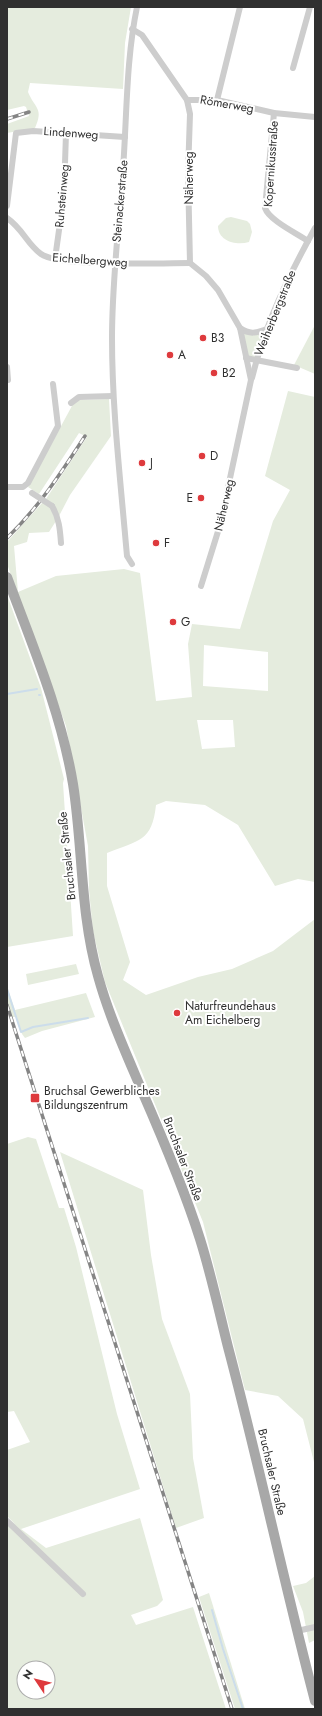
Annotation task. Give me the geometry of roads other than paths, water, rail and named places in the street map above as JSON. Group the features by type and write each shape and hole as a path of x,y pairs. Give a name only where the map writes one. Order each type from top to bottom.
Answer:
{"main road":[{"name":"Bruchsaler Straße","path":"8,581 46,683 62,734 72,783 83,893 92,954 98,979 111,1016 173,1165 200,1240 243,1404 297,1632 315,1701"}],"street":[{"name":"Steinackerstraße","path":"132,564 127,556 126,545 113,396 112,336 115,263 132,30 136,7"},
{"path":"217,100 240,7"},
{"path":"293,68 310,7"},
{"name":"Näherweg","path":"132,30 142,35 187,100 190,114 188,173 190,263 206,276 218,290 240,328 251,380 220,525 201,586"},
{"name":"Römerweg","path":"187,100 217,100 274,113 315,117"},
{"name":"Kopernikusstraße","path":"274,113 265,208 266,212 273,219 308,241"},
{"name":"Lindenweg","path":"7,206 16,133 33,131 125,137"},
{"name":"Ruhsteinweg","path":"55,259 64,194 66,133"},
{"name":"Eichelbergweg","path":"7,218 16,224 41,255 55,259 115,263 190,263"},
{"name":"Weiherbergstraße","path":"251,380 256,360 287,278 315,228"},
{"path":"240,328 246,332 253,333 267,329"},
{"path":"246,358 298,368"},
{"path":"7,367 8,380"},
{"path":"23,487 28,483 58,426 53,384"},
{"path":"71,403 79,397 113,396"},
{"path":"7,487 23,487 52,506 60,526 61,543"},
{"path":"7,1521 83,1594"},
{"path":"297,1632 315,1627"}],"waterway":[{"path":"7,694 37,689"},
{"path":"7,989 21,1032 33,1027 88,1018"},
{"path":"212,1610 243,1709"}],"railway":[{"path":"7,119 29,112"},
{"path":"7,538 39,502 85,436"},
{"path":"7,1005 232,1709"}],"place":[{"name":"B3","path":"203,338"},
{"name":"A","path":"170,355"},
{"name":"B2","path":"214,373"},
{"name":"D","path":"202,456"},
{"name":"J","path":"142,463"},
{"name":"E","path":"201,498"},
{"name":"F","path":"156,543"},
{"name":"G","path":"173,622"},
{"name":"Naturfreundehaus Am Eichelberg","path":"177,1013"},
{"name":"Bruchsal Gewerbliches Bildungszentrum","path":"35,1098"}]}
